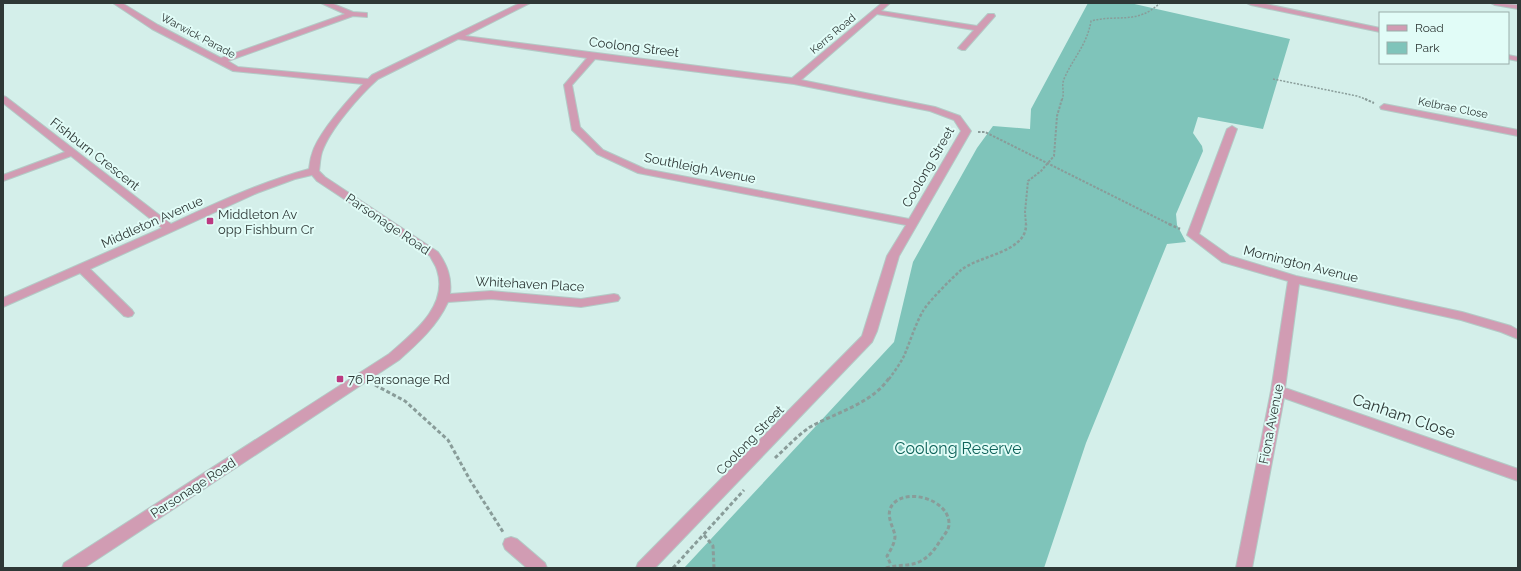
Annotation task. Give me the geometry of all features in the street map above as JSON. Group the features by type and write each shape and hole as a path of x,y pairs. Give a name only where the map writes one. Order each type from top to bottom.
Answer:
{"street":[{"name":"Warwick Parade","path":"117,3 155,27 236,69 369,82"},
{"path":"325,3 352,14 364,15"},
{"path":"314,171 317,151 331,129 369,82 382,74 526,3"},
{"name":"Kerrs Road","path":"794,81 886,3"},
{"path":"1251,3 1379,30"},
{"path":"1495,3 1518,7"},
{"path":"875,12 979,29"},
{"path":"221,61 352,14"},
{"path":"962,48 991,16"},
{"name":"Coolong Street","path":"457,37 593,56 794,81 932,109 957,118 966,131 893,256 871,331 864,342 644,568"},
{"name":"Southleigh Avenue","path":"593,56 568,85 576,128 600,152 642,172 886,216 912,223"},
{"name":"Fishburn Crescent","path":"3,99 171,229"},
{"name":"Kelbrae Close","path":"1384,107 1518,133"},
{"path":"1193,235 1232,129"},
{"path":"3,178 71,153"},
{"name":"Middleton Avenue","path":"3,304 273,183 314,171"},
{"name":"Parsonage Road","path":"70,568 394,357 415,339 432,320 444,298 446,286 442,265 434,254 321,179 314,171"},
{"name":"Mornington Avenue","path":"1193,235 1226,259 1294,279 1462,316 1506,329 1518,335"},
{"path":"82,269 128,313"},
{"name":"Fiona Avenue","path":"1244,568 1278,391 1294,279"},
{"name":"Whitehaven Place","path":"444,298 491,295 581,303 614,298"},
{"name":"Canham Close","path":"1278,391 1518,475"},
{"path":"511,544 539,568"}],"path":[{"path":"771,462 809,428 854,406 884,386 903,358 923,310 961,270 976,260 1007,250 1020,241 1026,228 1025,212 1028,181 1054,156 1053,148 1059,105 1064,95 1062,84 1090,34 1091,21 1099,18 1116,19 1148,13 1160,3"},
{"path":"1273,79 1357,96 1384,107"},
{"path":"966,131 985,132 1193,235"},
{"path":"366,376 370,382 405,401 448,440 470,480 511,544"},
{"path":"673,568 749,484"},
{"path":"886,568 891,565 914,565 931,555 948,529 949,521 942,509 933,502 922,497 909,495 900,498 892,505 890,520 895,536 887,556 891,565"},
{"path":"704,535 712,542 714,546 714,568"}],"green space":[{"name":"Coolong Reserve","path":"1088,3 1130,3 1290,39 1263,129 1198,117 1193,133 1202,146 1203,151 1176,214 1177,225 1186,242 1167,244 1086,443 1044,568 684,568 894,342 913,262 977,148 993,126 1030,129 1031,109"}],"place":[{"name":"Middleton Av opp Fishburn Cr","path":"210,221"},
{"name":"76 Parsonage Rd","path":"340,379"}]}
